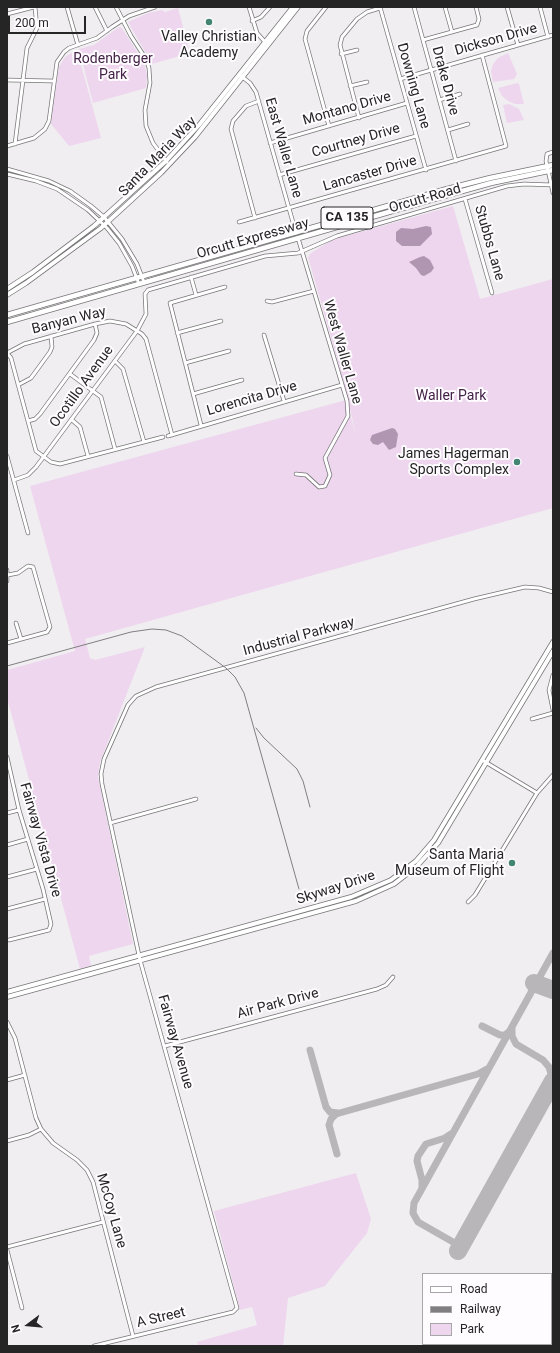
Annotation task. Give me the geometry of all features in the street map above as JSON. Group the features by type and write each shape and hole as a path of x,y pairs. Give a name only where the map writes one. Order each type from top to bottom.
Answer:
{"highway":[{"name":"Orcutt Expressway","path":"7,315 447,189 553,165"},
{"name":"Orcutt Expressway","path":"7,322 491,183 553,170"}],"main road":[{"name":"Santa Maria Way","path":"7,295 26,283 106,223 195,137 265,42 293,7"},
{"name":"Santa Maria Way","path":"241,76 298,7"},
{"name":"Santa Maria Way","path":"7,289 41,266 100,221 168,163"},
{"name":"Skyway Drive","path":"7,992 356,901 394,884 417,866 438,843 553,642"},
{"name":"Skyway Drive","path":"484,761 553,651"},
{"name":"Skyway Drive","path":"7,997 140,958"}],"street":[{"path":"7,14 35,7 37,28 27,48 16,144"},
{"path":"67,7 78,45"},
{"path":"95,7 107,30"},
{"path":"116,7 122,20 146,59 149,68 150,84 145,110 146,126 152,144 168,163"},
{"path":"7,146 34,138 45,129 49,121 54,81 59,58 69,48 97,38 122,20 136,13 155,7"},
{"path":"248,7 257,33 265,42"},
{"path":"252,20 262,17 270,7"},
{"path":"326,7 307,31 305,39 329,126"},
{"path":"359,118 341,54 341,41 350,27 362,15 380,7"},
{"name":"Downing Lane","path":"380,7 426,170"},
{"name":"Drake Drive","path":"414,7 456,161"},
{"path":"445,7 452,32"},
{"path":"423,40 479,23 476,7"},
{"path":"507,7 518,45"},
{"path":"540,7 548,37"},
{"name":"Dickson Drive","path":"400,79 553,35"},
{"path":"341,54 357,50"},
{"name":"Lancaster Drive","path":"239,222 506,146 482,55"},
{"name":"East Waller Lane","path":"241,76 254,88 259,101 296,233"},
{"path":"7,80 54,81"},
{"path":"350,86 367,82"},
{"path":"439,100 460,94"},
{"path":"255,218 231,129 234,121 246,106 259,101"},
{"name":"Montano Drive","path":"270,142 407,104"},
{"path":"448,130 468,124"},
{"name":"Courtney Drive","path":"279,175 416,136"},
{"path":"553,152 547,154 546,166 552,185 553,194"},
{"path":"7,169 38,176 60,186 85,201 104,217 106,223 129,250 141,283"},
{"path":"7,174 31,179 57,189 80,204 100,221 106,223"},
{"name":"Orcutt Road","path":"145,292 265,256 303,251 337,236 516,184 552,185"},
{"name":"Stubbs Lane","path":"466,199 492,293"},
{"name":"West Waller Lane","path":"296,233 303,251 347,401 348,416 325,458 330,474 325,486 319,487 306,475 296,474"},
{"path":"191,277 196,295"},
{"path":"201,425 170,303 225,287"},
{"path":"267,301 272,302 314,291"},
{"name":"Ocotillo Avenue","path":"14,480 28,475 44,457 137,331 146,314 145,292"},
{"name":"Banyan Way","path":"7,353 24,344 110,321 118,322 137,331"},
{"path":"177,333 221,321"},
{"path":"28,421 35,419 40,414 94,340 97,332 96,324"},
{"path":"137,331 146,339 172,435"},
{"path":"264,335 284,401"},
{"path":"18,385 29,380 50,352 52,342 50,336"},
{"path":"185,364 229,351"},
{"path":"7,353 11,358 36,451 44,457 58,464 163,437"},
{"path":"115,361 123,369 144,442"},
{"path":"70,374 94,390 103,400 115,449"},
{"path":"193,394 242,380"},
{"name":"Lorencita Drive","path":"168,436 201,425 342,385"},
{"path":"72,420 80,427 88,456"},
{"path":"7,456 28,533"},
{"path":"7,643 49,630 33,567 28,566 18,572 8,575"},
{"path":"7,570 7,581"},
{"name":"Industrial Parkway","path":"101,774 107,752 123,712 132,700 142,692 515,589 531,587 553,592"},
{"path":"16,623 21,639"},
{"path":"553,675 549,690 553,710"},
{"path":"532,719 553,713"},
{"name":"Fairway Vista Drive","path":"7,757 19,810 51,922 51,928 9,940"},
{"path":"484,761 537,793"},
{"name":"Fairway Avenue","path":"101,774 110,823 140,958 237,1306 233,1312"},
{"path":"468,902 476,895 537,793 553,775"},
{"path":"7,781 12,780"},
{"path":"110,823 196,799"},
{"path":"7,813 19,810"},
{"path":"7,845 28,839"},
{"path":"7,877 37,869"},
{"path":"7,910 45,899"},
{"name":"Air Park Drive","path":"165,1046 377,989 386,985 393,977"},
{"name":"McCoy Lane","path":"7,1022 14,1035 36,1118 41,1129 53,1144 77,1160 87,1170 95,1189 133,1336"},
{"path":"7,1080 25,1075"},
{"path":"7,1141 30,1135 41,1129"},
{"path":"7,1247 103,1222"},
{"path":"7,1250 22,1308"},
{"name":"A Street","path":"94,1346 233,1312"}],"green space":[{"path":"178,8 190,53 152,64 128,22 148,13 162,10 165,12"},
{"name":"Rodenberger Park","path":"119,27 122,28 144,63 147,75 146,88 93,103 79,49 94,45"},
{"name":"Rodenberger Park","path":"77,50 101,138 69,146 51,124 59,67 65,57"},
{"path":"508,53 517,74 514,79 493,82 491,71 493,64 498,58"},
{"path":"517,83 519,84 524,104 515,104 508,101 502,96 498,88"},
{"path":"509,104 519,109 524,120 507,123 503,105"},
{"name":"Waller Park","path":"453,206 480,299 553,279 553,508 85,639 90,658 95,660 145,647 100,762 98,777 133,944 89,956 91,966 80,969 7,698 7,670 75,651 30,486 346,400 356,435 345,387 308,257 311,253 332,240"},
{"path":"356,1173 371,1219 367,1233 325,1286 288,1298 283,1346 199,1346 197,1342 257,1325 252,1307 240,1310 214,1211"}],"shaded area":[{"path":"426,226 431,227 432,234 420,246 402,246 396,241 396,232 401,228 413,229"},
{"path":"424,256 430,260 434,268 431,272 424,276 421,275 409,262"},
{"path":"392,428 395,429 398,434 396,447 389,450 383,442 378,445 373,444 370,440 372,435"}],"taxiway":[{"path":"460,1246 418,1222 413,1213 414,1203 553,953"},
{"path":"482,1026 500,1035 505,1035 510,1031"},
{"path":"512,1028 512,1036 516,1044 543,1060 549,1067 552,1077 549,1088"},
{"path":"310,1050 326,1107 330,1112 338,1113"},
{"path":"337,1154 329,1125 331,1119 336,1114 478,1074 487,1069"},
{"path":"422,1187 422,1180 417,1161 418,1156 426,1144 445,1138 451,1134"}],"runway":[{"path":"534,983 553,990"},
{"path":"458,1251 553,1081"}],"railway":[{"path":"7,666 131,632 152,629 166,630 182,636 226,668 235,677 244,693 299,889"},
{"path":"256,728 264,738 297,769 303,781 310,807"}],"place":[{"name":"Valley Christian Academy","path":"209,22"},
{"name":"James Hagerman Sports Complex","path":"517,462"},
{"name":"Santa Maria Museum of Flight","path":"512,863"}]}
